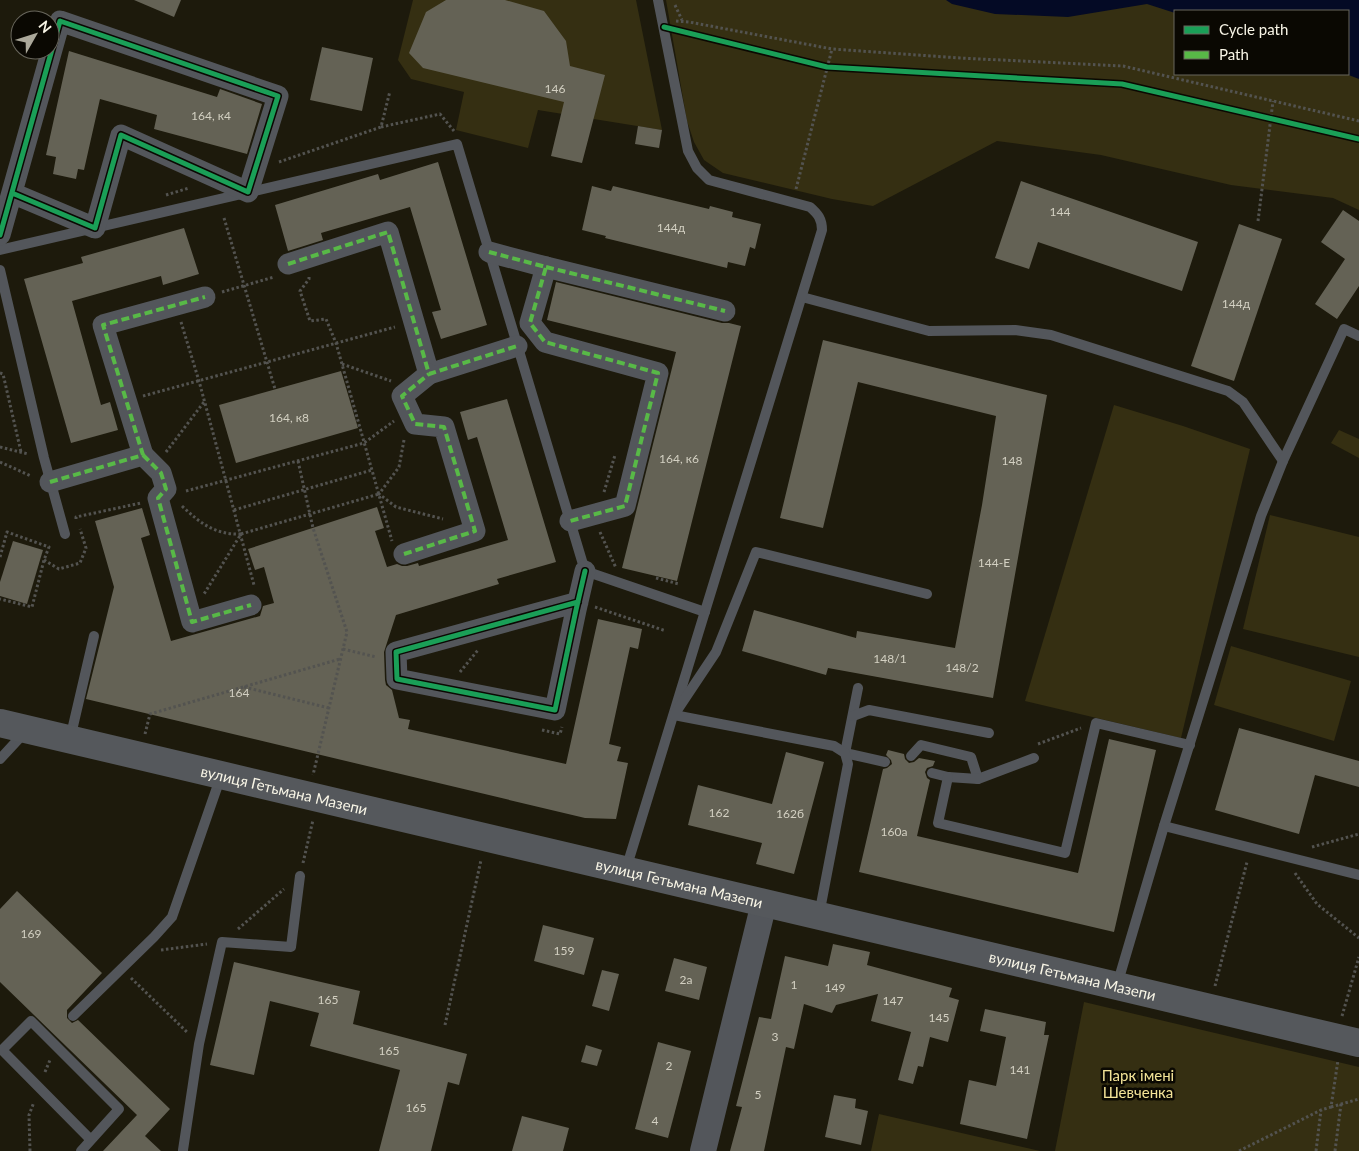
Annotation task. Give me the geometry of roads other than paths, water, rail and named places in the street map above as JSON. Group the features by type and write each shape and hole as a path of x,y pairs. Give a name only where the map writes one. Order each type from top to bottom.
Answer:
{"main road":[{"name":"вулиця Гетьмана Мазепи","path":"0,723 48,732 222,775 315,789 486,837 1117,986 1349,1050"}],"street":[{"path":"0,234 60,21 278,96 248,192 121,135 95,228 12,193"},
{"path":"284,270 388,232 429,374"},
{"path":"489,252 725,311"},
{"path":"546,267 530,324 545,342 658,373 626,506 570,522"},
{"path":"205,297 103,325 126,401 161,473 166,489 158,498 192,622 248,596"},
{"path":"399,551 476,531 444,428 415,424 402,396 429,374 517,346"},
{"path":"51,484 150,453"},
{"path":"578,602 396,652 397,679 555,710 585,571"},
{"path":"703,1151 764,903"}],"lane":[{"path":"626,870 822,230 822,221 818,213 810,207 709,180 697,168 688,151 658,0"},
{"path":"0,250 457,144 585,571 705,612"},
{"path":"0,270 44,458 65,534"},
{"path":"802,297 929,332 1015,330 1050,335 1228,391 1244,402 1283,461"},
{"path":"1117,986 1164,826 1261,516 1283,461 1344,329 1359,336"},
{"path":"674,715 716,652 756,552 927,594"},
{"path":"0,759 48,732 94,636"},
{"path":"819,916 848,764 845,753 858,688"},
{"path":"853,716 869,710 989,733"},
{"path":"674,715 834,746 845,753 885,762"},
{"path":"948,777 938,823 1065,853 1096,723 1190,745"},
{"path":"910,756 922,745 971,757 978,779"},
{"path":"932,774 978,779 1034,758"},
{"path":"73,1016 172,917 222,775"},
{"path":"1164,826 1359,876"},
{"path":"185,1151 199,1044 222,942 291,947 300,876"},
{"path":"81,1151 91,1140 119,1109 52,1038 31,1021 2,1050 91,1140"}],"water":[{"path":"946,0 1359,0 1359,79 1349,75 1349,10 1174,10 1174,13 1147,4 1068,17 995,14 952,4"}],"park label":[{"name":"Парк імені Шевченка","path":"1138,1084"}]}
